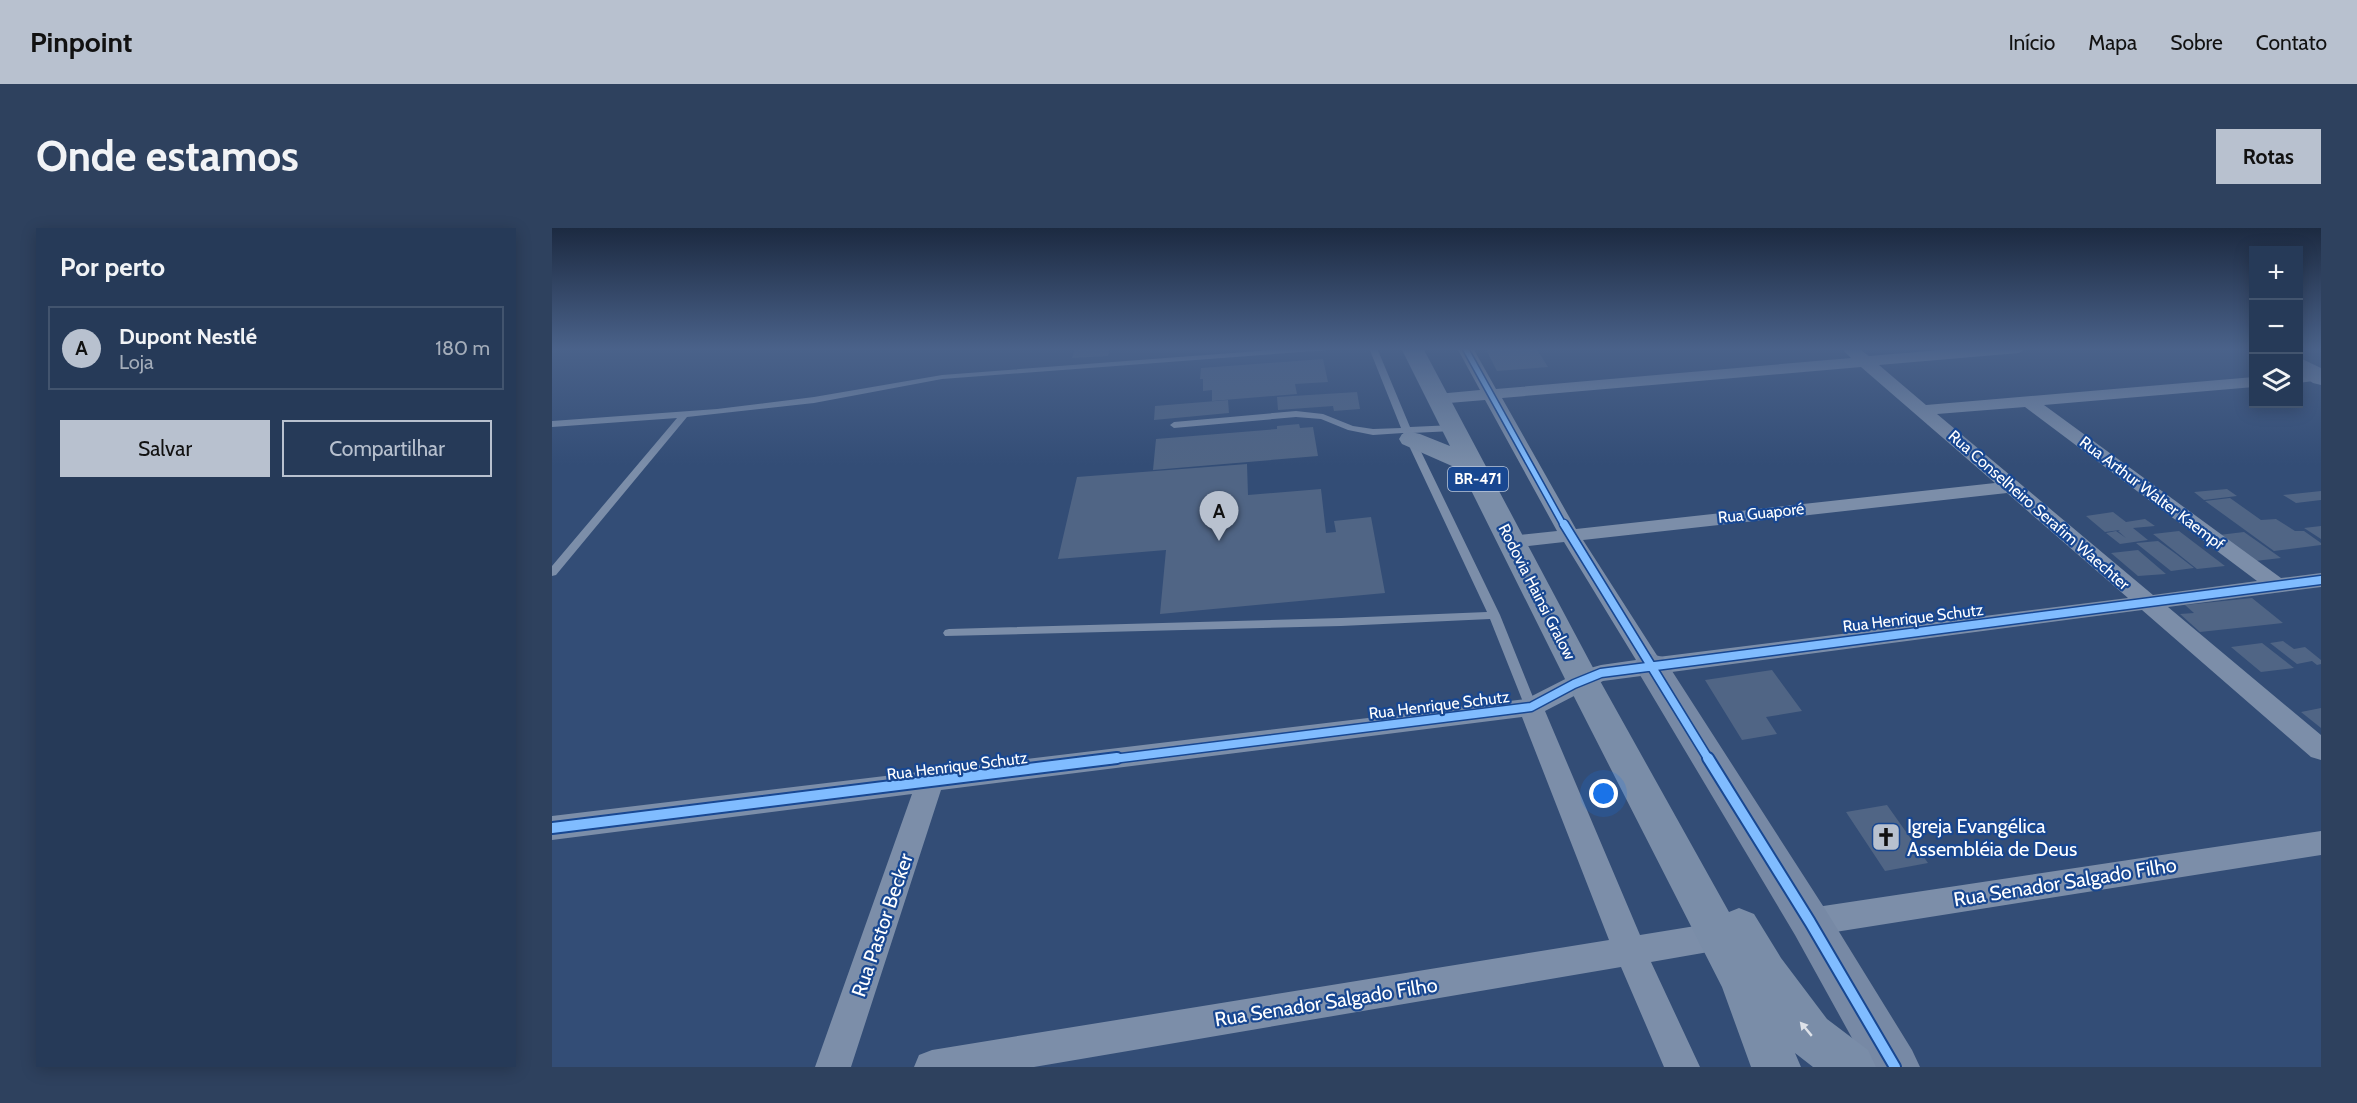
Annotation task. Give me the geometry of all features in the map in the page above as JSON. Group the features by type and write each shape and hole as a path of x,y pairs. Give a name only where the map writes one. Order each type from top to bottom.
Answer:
{"main road":[{"name":"Rodovia Hainsi Gralow","path":"1431,387 1582,679 1789,1067"},
{"path":"1409,436 1470,464"},
{"path":"1650,805 1682,840 1765,973 1810,1035 1851,1067"},
{"name":"Rodovia Hainsi Gralow","path":"1749,994 1776,1067"}],"street":[{"path":"1488,387 1569,534 1810,922 1895,1067"},
{"path":"1437,399 1575,387"},
{"name":"Rua Conselheiro Serafim Waechter","path":"1896,387 2321,750"},
{"path":"1924,410 2192,387"},
{"name":"Rua Arthur Walter Kaempf","path":"2028,401 2276,585"},
{"name":"Rua Guaporé","path":"1511,542 2011,487"},
{"name":"Rua Henrique Schutz","path":"552,828 1531,707 1561,693 1582,679 1651,665 2321,580"},
{"path":"1531,707 1630,951 1682,1067"},
{"name":"Rua Pastor Becker","path":"833,1067 930,783"},
{"name":"Rua Senador Salgado Filho","path":"1810,922 2321,843"},
{"name":"Rua Senador Salgado Filho","path":"932,1067 1720,936"}],"lane":[{"path":"552,424 685,414 814,400 885,387"},
{"path":"1389,387 1409,436 1494,615 1531,707"},
{"path":"552,573 685,414"},
{"path":"1174,425 1296,414 1323,417 1351,428 1409,436 1453,428"},
{"path":"949,633 1341,622 1494,615"}],"building":[{"path":"1203,387 1296,387 1297,394 1212,401 1212,390 1203,391"},
{"path":"1357,392 1360,409 1334,411 1333,406 1278,410 1277,397"},
{"path":"1228,400 1229,413 1154,420 1155,406"},
{"path":"1299,424 1300,428 1313,427 1318,456 1153,470 1156,439 1277,429 1277,426"},
{"path":"1247,464 1248,495 1321,489 1326,533 1336,532 1334,521 1371,517 1385,593 1160,614 1166,550 1058,559 1077,477"},
{"path":"2227,489 2237,496 2204,500 2194,492"},
{"path":"2321,491 2321,500 2296,503 2283,495"},
{"path":"2230,498 2261,520 2276,519 2295,531 2304,531 2321,545 2274,551 2205,501"},
{"path":"2113,512 2126,522 2145,519 2155,526 2133,528 2148,540 2120,544 2106,533 2116,531 2126,538 2118,531 2120,530 2105,532 2086,516"},
{"path":"2321,526 2321,539 2304,528"},
{"path":"2179,531 2225,566 2197,569 2153,534"},
{"path":"2244,532 2281,558 2255,561 2219,535"},
{"path":"2158,541 2194,568 2171,571 2136,543"},
{"path":"2138,550 2166,574 2138,576 2111,553"},
{"path":"2252,598 2283,623 2200,632 2180,614 2194,613 2185,605"},
{"path":"2283,641 2294,649 2305,647 2321,660 2321,664 2317,665 2312,661 2297,664 2270,643"},
{"path":"2262,643 2294,668 2261,672 2231,647"},
{"path":"1772,670 1802,711 1766,717 1777,734 1742,740 1705,680"},
{"path":"2321,708 2321,728 2301,712"},
{"name":"Igreja Evangélica Assembléia de Deus","path":"1887,805 1928,863 1885,871 1846,812"}],"cycle path":[{"path":"1487,387 1569,534 1810,922 1895,1067"},
{"path":"552,828 1531,707 1574,684 1601,673 2321,580"}],"place":[{"name":"Dupont Nestlé","path":"1219,541"},
{"name":"Igreja Evangélica Assembléia de Deus","path":"1886,837"}]}
